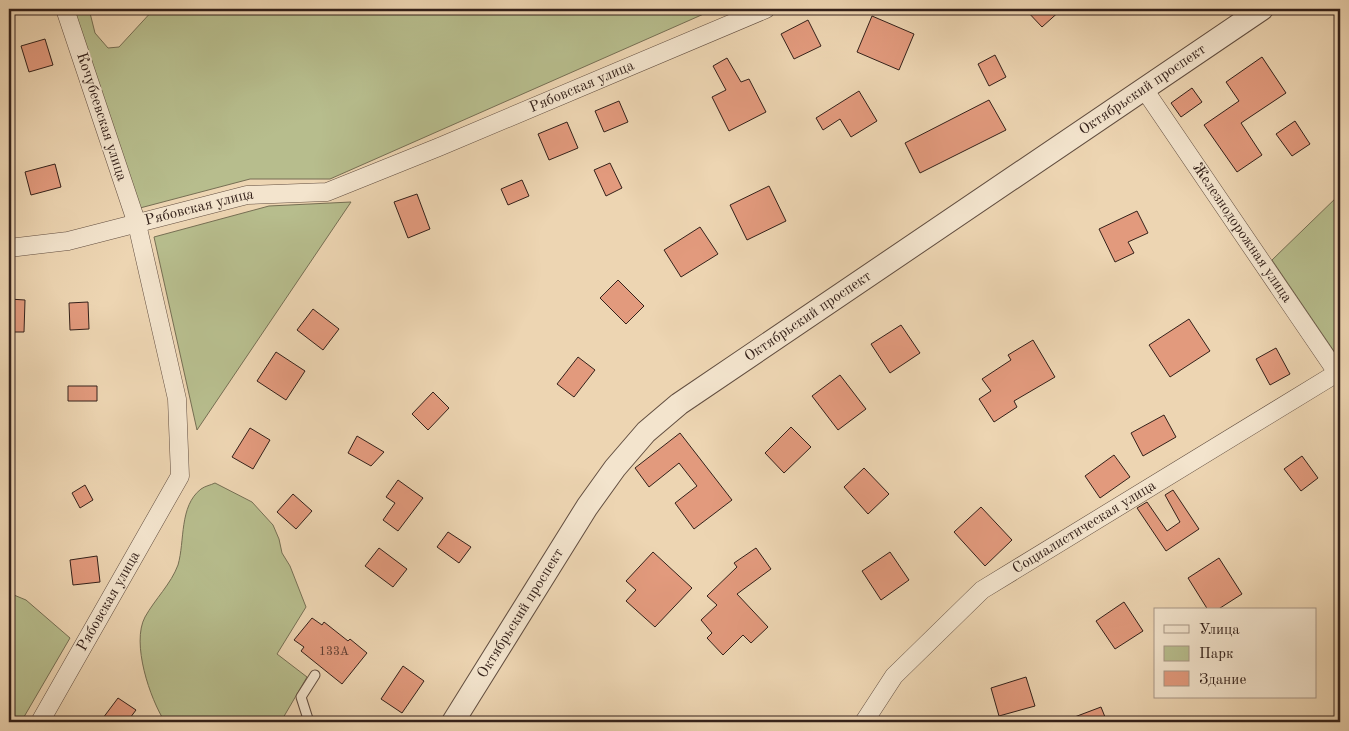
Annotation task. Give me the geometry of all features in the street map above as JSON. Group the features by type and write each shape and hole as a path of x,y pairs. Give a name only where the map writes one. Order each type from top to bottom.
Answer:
{"street":[{"name":"Кочубеевская улица","path":"65,9 137,224"},
{"name":"Рябовская улица","path":"40,722 180,476 177,400 137,224 247,195 327,192 439,147 766,9"},
{"name":"Октябрьский проспект","path":"453,722 587,507 614,468 646,432 679,404 1262,9"},
{"name":"Железнодорожная улица","path":"1144,89 1339,375"},
{"path":"9,248 68,241 137,224"},
{"name":"Социалистическая улица","path":"864,722 894,676 982,590 1339,375"}],"lane":[{"path":"309,722 301,697 315,675"}],"green space":[{"path":"72,9 89,9 95,33 108,48 119,47 154,9 715,9 330,179 250,179 140,208"},
{"path":"1340,194 1340,360 1272,260"},
{"path":"351,202 197,430 154,237 269,206"},
{"path":"215,483 252,502 273,525 282,553 290,566 306,607 277,654 307,677 283,718 278,722 165,722 148,686 144,671 140,641 141,628 145,617 171,579 178,565 189,505 201,489"},
{"path":"9,593 26,600 70,638 21,722 9,722"}],"building":[{"path":"1025,9 1062,9 1042,27"},
{"path":"872,16 914,34 899,70 857,52"},
{"path":"808,20 821,46 794,59 781,34"},
{"path":"45,39 53,65 29,72 21,46"},
{"path":"995,55 1006,77 989,86 978,64"},
{"path":"1262,57 1286,93 1241,123 1262,155 1237,172 1204,125 1239,101 1226,82"},
{"path":"727,58 741,82 749,79 766,112 729,131 712,97 726,90 713,66"},
{"path":"1192,88 1202,102 1181,117 1171,103"},
{"path":"859,91 877,121 851,137 840,119 823,130 816,118"},
{"path":"989,100 1006,130 920,173 905,143"},
{"path":"619,101 628,122 604,132 595,111"},
{"path":"1295,121 1310,144 1292,156 1276,134"},
{"path":"567,122 578,148 549,160 538,134"},
{"path":"610,163 622,188 606,196 594,170"},
{"path":"55,164 61,187 31,195 25,172"},
{"path":"522,180 529,196 508,205 501,189"},
{"path":"769,186 786,221 747,240 730,205"},
{"path":"417,194 430,229 408,238 394,202"},
{"path":"1137,211 1148,233 1128,242 1134,253 1115,262 1099,229"},
{"path":"700,227 718,254 681,277 664,250"},
{"path":"618,280 644,306 626,324 600,298"},
{"path":"9,299 25,300 24,332 9,332"},
{"path":"88,302 89,329 70,330 69,303"},
{"path":"313,309 339,329 323,350 297,330"},
{"path":"1189,319 1210,351 1170,377 1149,345"},
{"path":"901,325 920,353 890,373 871,344"},
{"path":"1033,340 1055,377 1014,401 1017,407 994,422 979,399 991,391 982,379 1011,360 1008,355"},
{"path":"1276,348 1290,374 1270,385 1256,359"},
{"path":"276,352 305,371 286,400 257,381"},
{"path":"578,357 595,370 574,397 557,384"},
{"path":"840,375 866,409 838,430 812,396"},
{"path":"68,386 97,386 97,401 68,401"},
{"path":"433,392 449,408 428,430 412,414"},
{"path":"1164,415 1176,437 1143,456 1131,433"},
{"path":"791,427 811,447 784,473 765,453"},
{"path":"250,428 270,440 253,469 232,457"},
{"path":"680,433 732,500 694,529 675,503 697,486 679,463 649,487 635,468"},
{"path":"357,436 384,452 371,466 348,453"},
{"path":"1114,455 1130,477 1100,498 1085,476"},
{"path":"1302,456 1318,478 1301,491 1284,469"},
{"path":"864,468 889,494 868,514 844,487"},
{"path":"398,480 423,498 398,531 383,520 395,503 386,497"},
{"path":"85,485 93,500 80,508 72,493"},
{"path":"1173,490 1199,529 1166,551 1137,508 1147,502 1167,531 1180,522 1165,495"},
{"path":"293,494 312,511 296,529 277,512"},
{"path":"981,507 1012,540 985,566 954,532"},
{"path":"448,532 471,547 459,563 437,547"},
{"path":"379,548 407,569 393,587 365,566"},
{"path":"756,548 771,569 737,594 768,627 751,643 743,635 723,655 707,638 712,633 701,620 717,605 707,596 737,567 734,563"},
{"path":"653,552 692,588 655,627 626,601 636,590 626,581"},
{"path":"890,552 909,580 881,600 862,571"},
{"path":"97,556 100,582 73,585 70,560"},
{"path":"1219,558 1242,594 1220,608 1207,608 1188,578"},
{"path":"1124,602 1143,631 1115,649 1096,621"},
{"path":"312,618 322,625 324,622 367,653 342,684 301,651 304,647 294,640"},
{"path":"403,666 424,681 402,713 381,699"},
{"path":"1026,677 1035,706 999,716 991,688"},
{"path":"118,698 136,710 127,722 100,722"},
{"path":"1101,707 1107,722 1064,721"}]}
